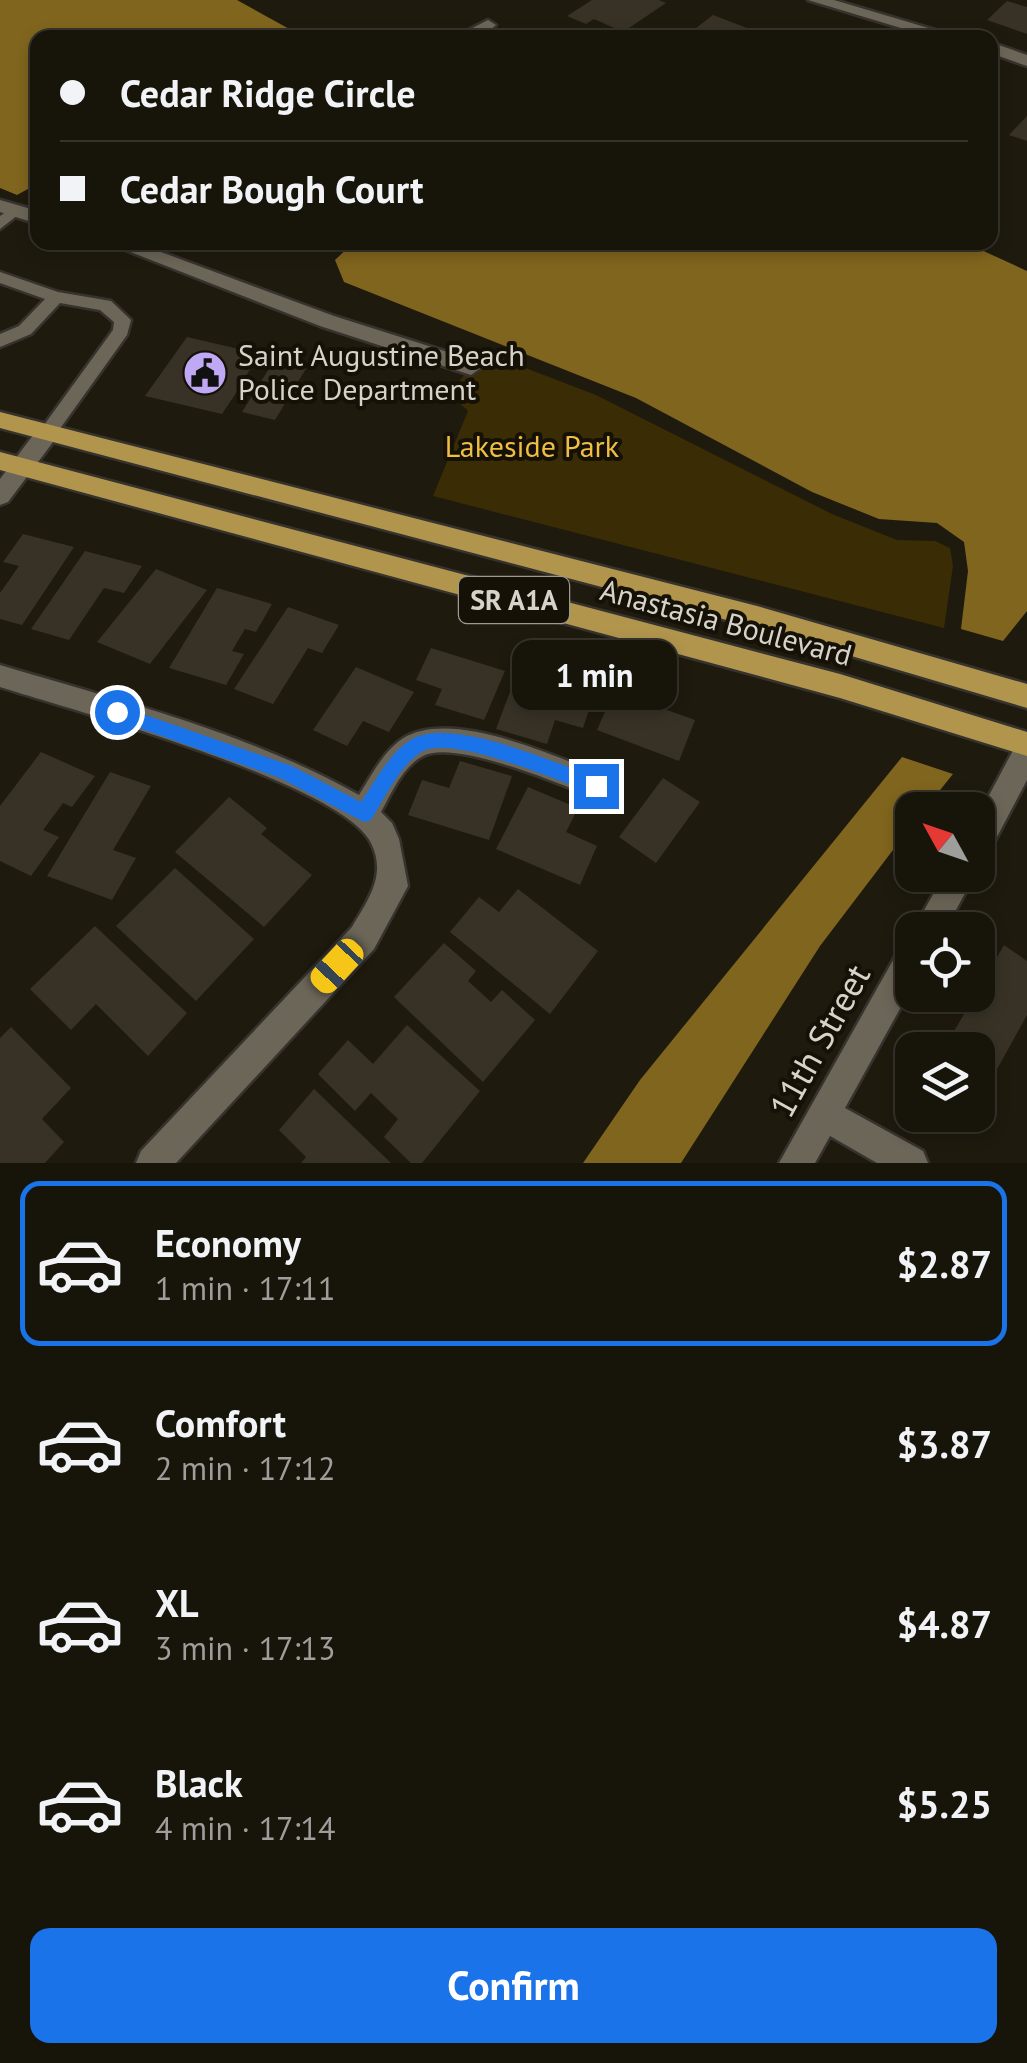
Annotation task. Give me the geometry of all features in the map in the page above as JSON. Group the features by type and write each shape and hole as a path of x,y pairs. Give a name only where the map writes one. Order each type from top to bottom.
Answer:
{"main road":[{"name":"Anastasia Boulevard","path":"0,420 757,616 1027,696"},
{"name":"Anastasia Boulevard","path":"10,464 840,686 1027,748"}],"street":[{"path":"816,0 925,30"},
{"path":"476,30 488,24"},
{"path":"998,50 1027,61"},
{"path":"5,214 30,217"},
{"path":"143,250 327,321 471,367"},
{"path":"0,496 10,464 48,432"},
{"path":"0,676 286,772 364,814 382,832 393,886 363,938 153,1163"},
{"path":"364,814 396,765 416,746 439,739 474,745 596,786"},
{"path":"995,811 1027,748"},
{"name":"11th Street","path":"796,1163 895,988"},
{"path":"826,1116 911,1163"}],"lane":[{"path":"0,278 56,297 106,306 123,320 121,331 48,432"},
{"path":"0,341 25,330 56,297"}],"green space":[{"name":"Lakeside Park","path":"484,352 596,395 832,514 897,540 935,541 950,548 953,566 944,628 433,496 468,411 449,393"}],"shaded area":[{"path":"0,0 237,0 291,30 30,30 30,188 17,195 0,188"},
{"path":"346,250 981,250 1027,271 1027,611 1003,641 961,629 968,571 964,542 937,523 879,519 812,492 636,398 344,282 335,260"},
{"path":"902,757 953,774 938,792 895,792 895,847 820,946 681,1163 583,1163 640,1080"}],"building":[{"path":"592,0 666,3 626,30 594,19 586,24 567,16"},
{"path":"1007,1 1027,7 1027,34 987,20"},
{"path":"713,15 752,30 693,30"},
{"path":"1027,116 1027,141 1009,135"},
{"name":"Saint Augustine Beach Police Department","path":"187,337 260,354 244,379 260,383 275,359 307,367 275,420 242,412 254,393 238,390 222,414 145,396"},
{"path":"23,534 74,547 22,625 0,619 0,593 19,566 3,562"},
{"path":"85,551 142,566 124,593 104,588 69,640 31,629"},
{"path":"156,569 207,590 150,664 97,642"},
{"path":"217,588 272,604 256,632 245,629 232,651 244,654 226,685 169,668"},
{"path":"288,607 339,625 322,653 308,648 273,704 234,689"},
{"path":"431,648 505,671 484,720 435,705 442,689 416,680"},
{"path":"356,667 414,692 389,732 363,721 347,746 313,730"},
{"path":"517,673 594,695 583,728 555,720 547,744 496,729"},
{"path":"614,691 695,720 679,761 597,730"},
{"path":"41,752 95,776 72,807 63,803 43,830 59,837 31,876 0,861 0,806"},
{"path":"460,761 512,776 489,840 408,815 422,780 449,788"},
{"path":"110,772 151,786 113,850 136,858 112,900 47,876"},
{"path":"663,778 700,802 656,863 619,837"},
{"path":"528,787 578,808 566,832 597,846 580,885 496,849"},
{"path":"229,797 267,828 261,834 312,875 264,927 175,852"},
{"path":"175,868 254,939 196,1001 116,926"},
{"path":"518,889 598,951 550,1014 450,932 479,897 499,912"},
{"path":"95,926 187,1013 148,1056 96,1004 71,1030 30,989"},
{"path":"444,943 476,971 468,981 491,1002 502,990 535,1020 483,1082 394,997"},
{"path":"1004,945 1027,961 1027,1015 995,1073 995,1032 954,1032 965,1012 995,1012 995,961"},
{"path":"407,1025 480,1091 422,1163 411,1163 384,1137 398,1119 371,1093 355,1111 318,1074 348,1040 373,1064"},
{"path":"11,1027 71,1088 42,1119 64,1142 45,1163 0,1163 0,1038"},
{"path":"314,1089 391,1163 301,1163 306,1157 279,1130"}],"place":[{"name":"Saint Augustine Beach Police Department","path":"205,373"}],"route":[{"path":"117,712 286,772 364,814 396,765 416,746 439,739 474,745 596,786"}]}
